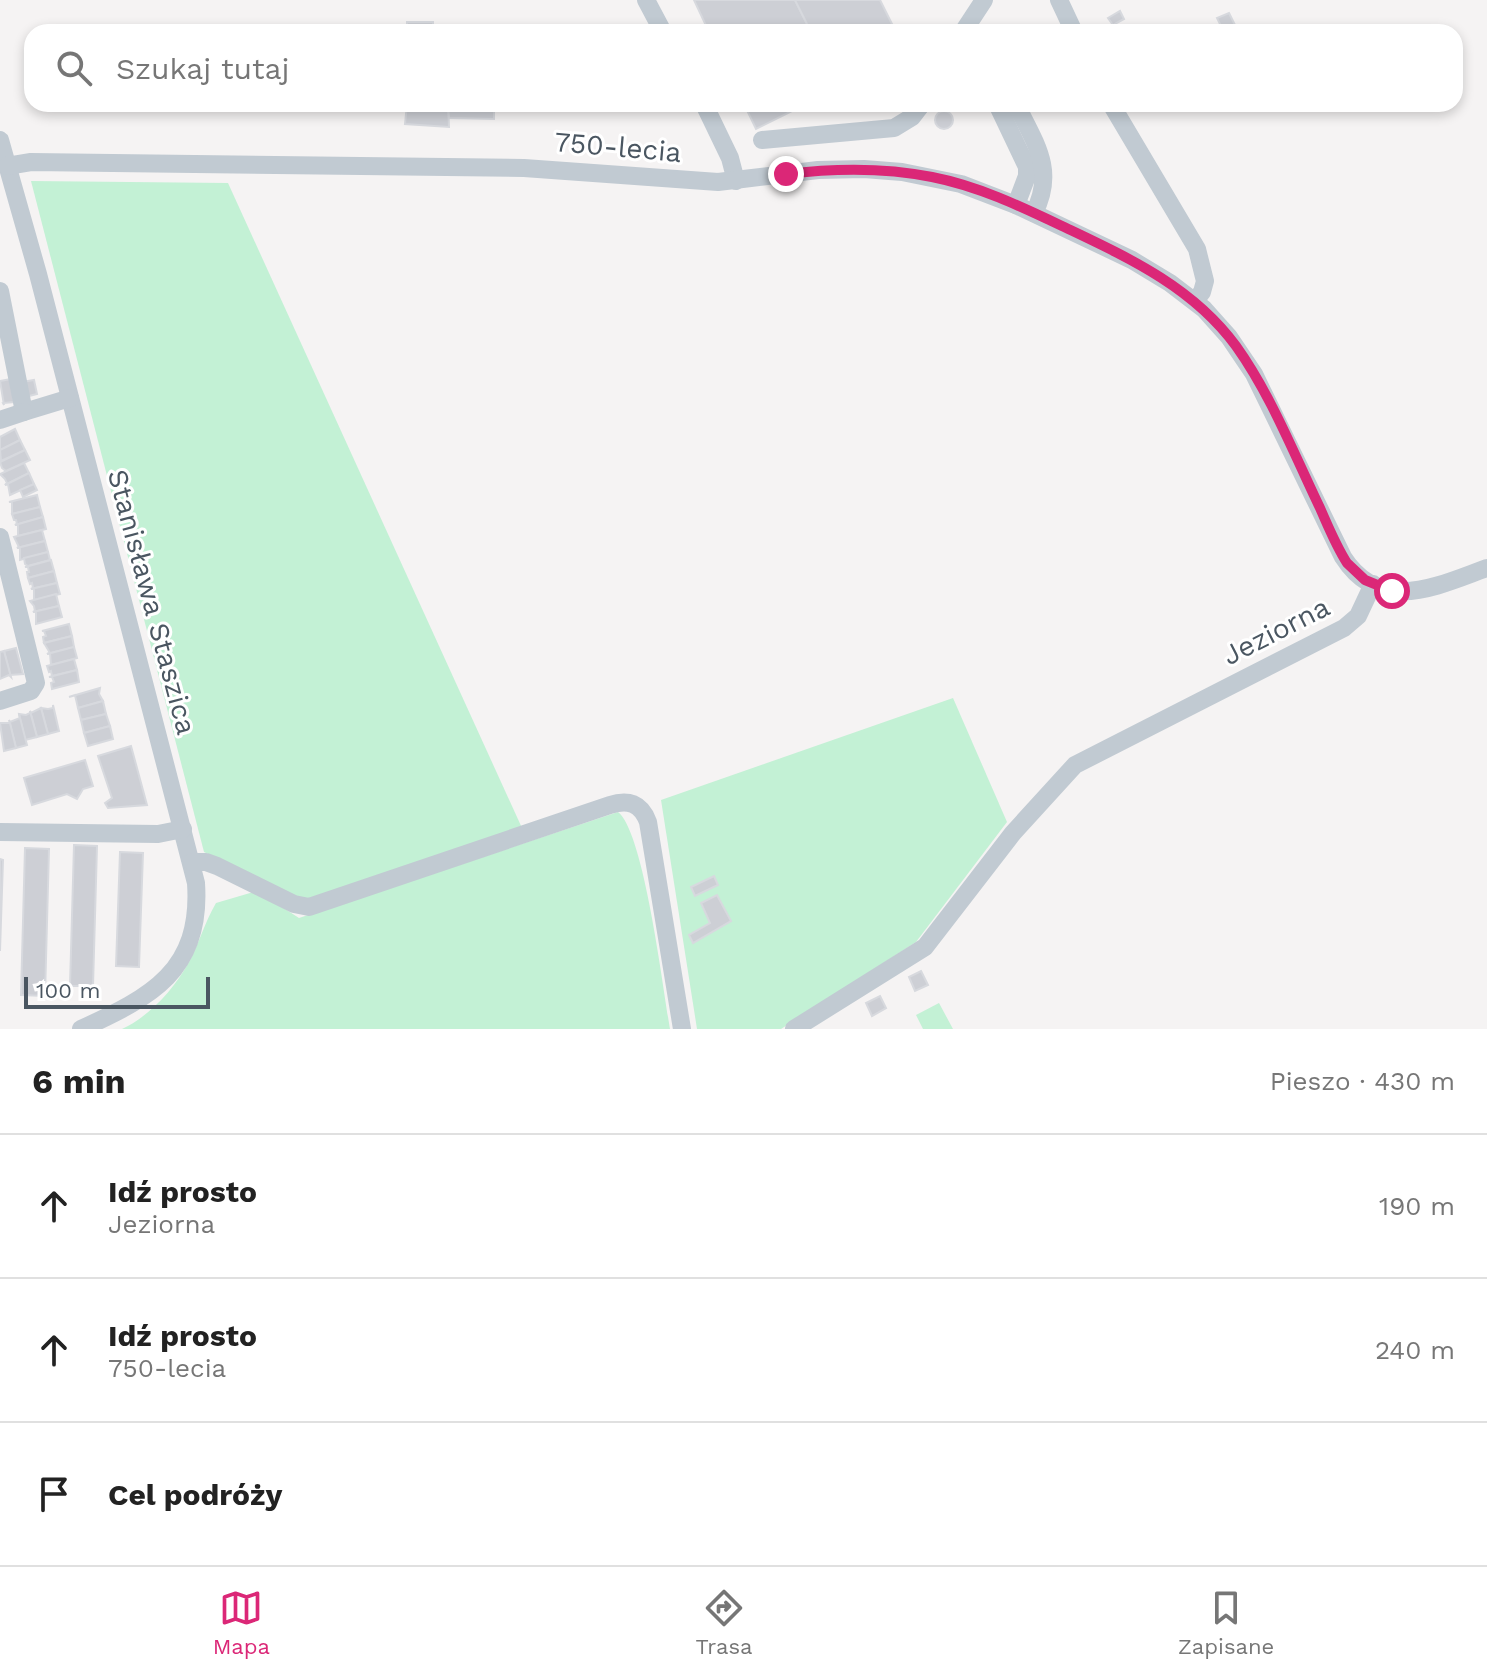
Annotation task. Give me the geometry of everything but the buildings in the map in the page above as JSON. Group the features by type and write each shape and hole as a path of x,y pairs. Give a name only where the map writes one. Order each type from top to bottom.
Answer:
{"street":[{"path":"646,0 659,24"},
{"path":"970,24 984,0"},
{"path":"1059,0 1070,24"},
{"path":"708,112 730,158 736,181"},
{"path":"762,140 894,128 916,112"},
{"path":"1001,112 1027,167 1027,176 1016,205"},
{"path":"1020,112 1044,167 1044,185 1034,213"},
{"path":"1116,112 1197,249 1205,281 1195,301"},
{"name":"Stanisława Staszica","path":"0,140 7,166 9,208 70,398 192,862 197,895 189,943 163,981 147,996 81,1029"},
{"name":"750-lecia","path":"7,166 31,162 524,168 694,181 736,181 835,169 888,170 947,180 1016,205 1145,267 1195,301"},
{"path":"0,291 24,412"},
{"name":"Jeziorna","path":"794,1029 925,947 1008,840 1068,770 1352,623 1363,609 1373,584 1358,574 1343,557 1246,361 1221,327 1195,301"},
{"path":"0,420 70,398"},
{"path":"0,701 31,691 36,683 2,549"},
{"path":"1373,584 1392,591 1412,592 1487,568"},
{"path":"192,862 212,863 294,904 309,907 610,805 630,802 643,810 648,822 682,1029"},
{"path":"0,832 158,834 183,829"}],"green space":[{"path":"31,181 228,183 522,828 308,902 204,852"},
{"path":"953,698 1007,822 916,942 781,1029 697,1029 661,800"},
{"path":"618,812 627,825 644,879 670,1029 122,1029 152,1009 176,982 189,962 216,903 257,891 299,918"},
{"path":"939,1003 953,1029 923,1029 916,1015"}],"route":[{"path":"786,174 850,168 902,172 947,180 1034,213 1132,260 1170,283 1213,318 1246,361 1347,563 1365,580 1392,591"}]}
